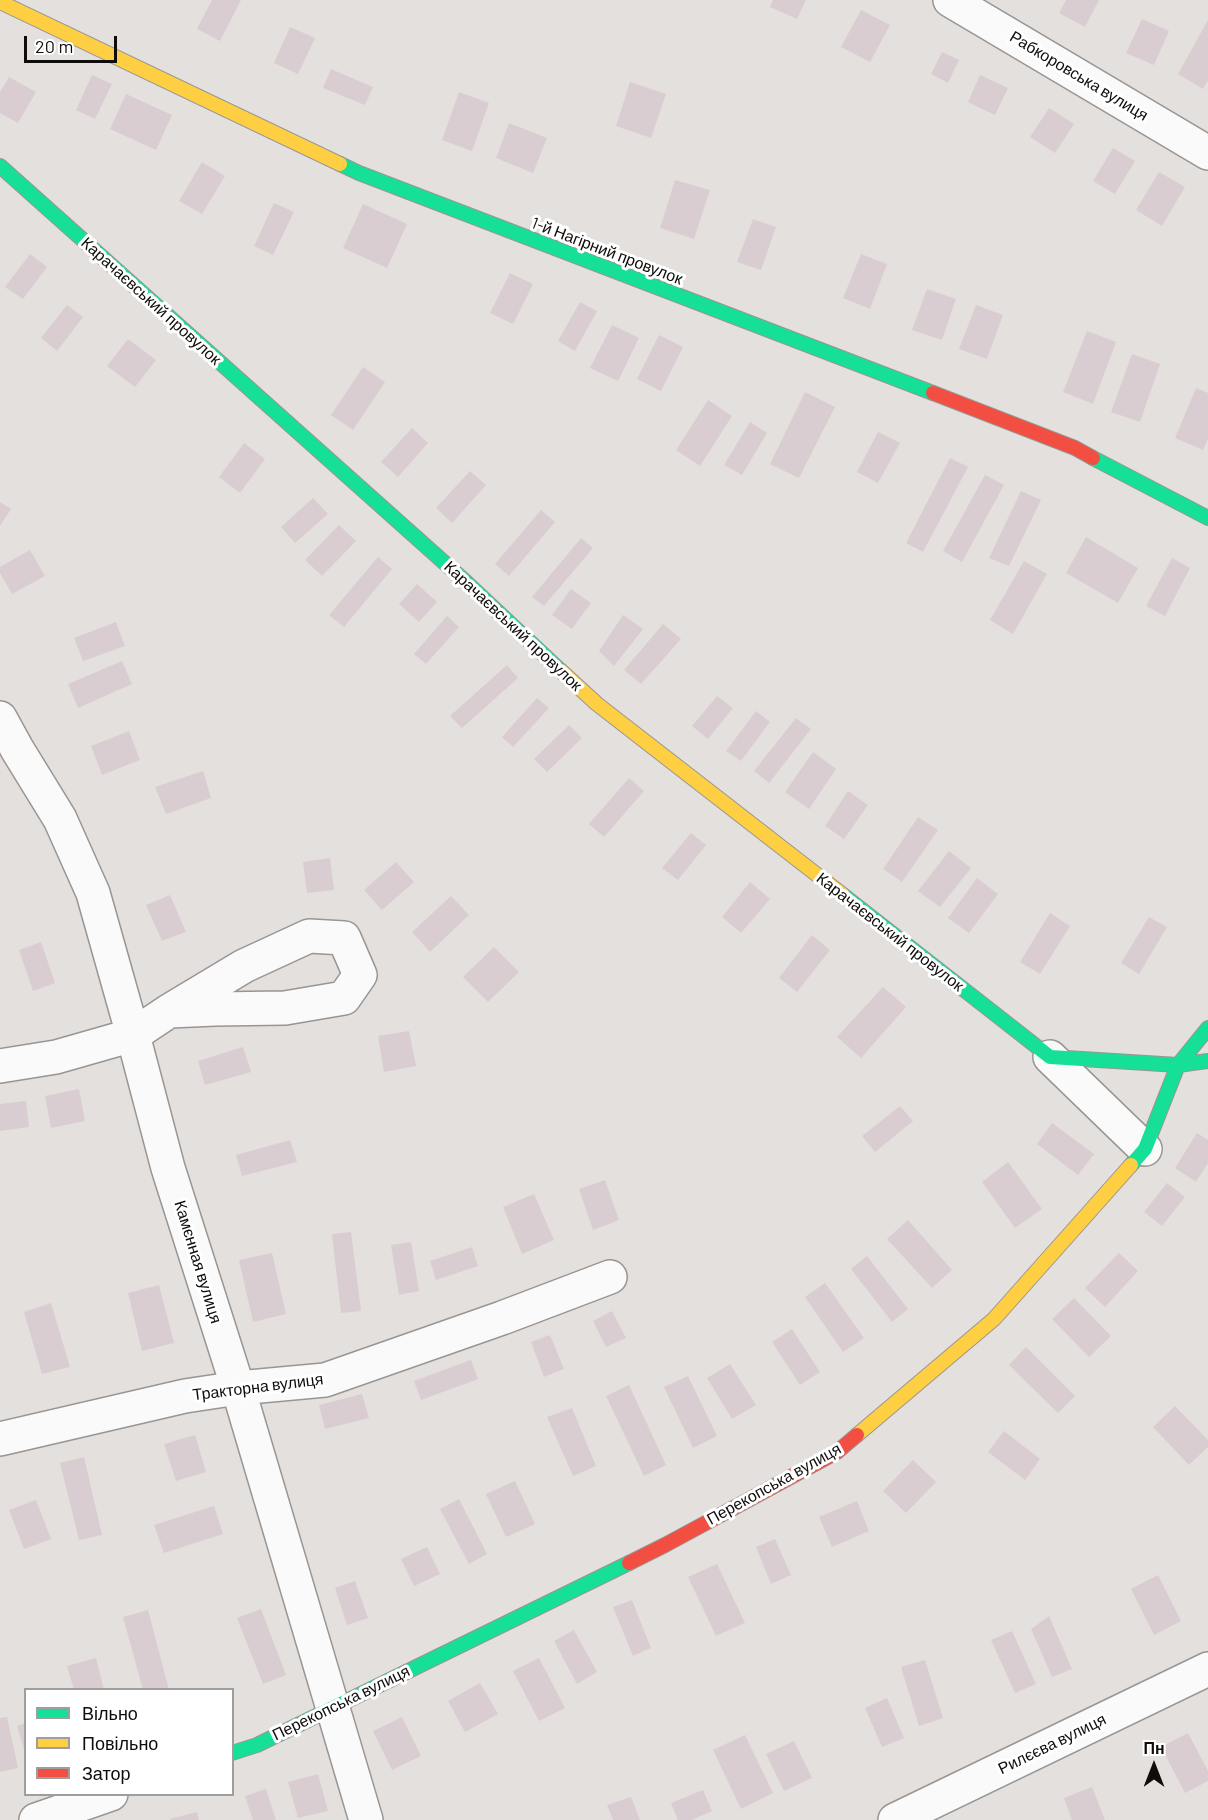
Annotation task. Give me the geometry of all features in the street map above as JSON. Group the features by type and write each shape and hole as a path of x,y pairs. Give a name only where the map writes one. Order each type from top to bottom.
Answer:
{"street":[{"name":"Рабкоровська вулиця","path":"950,0 1208,153"},
{"name":"1-й Нагірний провулок","path":"0,2 359,173 1075,448 1208,518"},
{"name":"Карачаєвський провулок","path":"0,166 466,582 597,704 1050,1057 1145,1149"},
{"name":"Камєнная вулиця","path":"0,718 60,819 93,893 168,1167 237,1388 366,1820"},
{"path":"0,1066 56,1057 133,1035 169,1011 244,966 309,936 344,938 360,975 345,998 285,1008 169,1011"},
{"name":"Перекопська вулиця","path":"234,1752 257,1745 665,1545 837,1452 994,1319 1145,1149 1178,1065 1208,1028"},
{"path":"1050,1057 1178,1065 1208,1061"},
{"name":"Тракторна вулиця","path":"0,1439 184,1396 237,1388 325,1380 502,1318 610,1277"},
{"name":"Рилєєва вулиця","path":"896,1820 1208,1669"},
{"path":"36,1820 105,1796"}],"building":[{"path":"212,0 241,0 220,41 197,29"},
{"path":"773,0 806,0 797,19 770,7"},
{"path":"1066,0 1099,0 1085,27 1059,13"},
{"path":"861,10 890,25 870,62 841,47"},
{"path":"1142,19 1169,31 1154,65 1126,53"},
{"path":"1208,20 1208,80 1203,89 1178,74"},
{"path":"290,27 315,38 298,74 274,63"},
{"path":"942,52 959,60 948,83 931,74"},
{"path":"331,69 373,87 365,105 323,88"},
{"path":"92,75 112,84 95,119 76,110"},
{"path":"980,75 1008,88 995,115 968,102"},
{"path":"9,77 36,92 18,123 0,113 0,92"},
{"path":"630,82 666,94 651,138 616,126"},
{"path":"459,92 489,103 472,151 442,140"},
{"path":"126,94 172,115 156,150 110,129"},
{"path":"1049,108 1074,124 1055,153 1030,137"},
{"path":"509,123 547,138 533,173 496,158"},
{"path":"1113,148 1135,161 1115,194 1093,181"},
{"path":"202,162 225,176 202,214 179,201"},
{"path":"1159,172 1185,187 1162,226 1136,210"},
{"path":"675,180 710,190 694,239 660,228"},
{"path":"274,203 294,212 273,255 254,246"},
{"path":"363,204 407,224 387,268 343,248"},
{"path":"753,219 776,227 761,270 737,262"},
{"path":"30,254 47,267 23,299 5,287"},
{"path":"861,254 887,264 870,309 843,298"},
{"path":"510,273 533,284 513,324 490,313"},
{"path":"927,289 956,299 942,340 912,330"},
{"path":"580,302 597,311 575,351 558,341"},
{"path":"67,305 83,317 57,351 41,338"},
{"path":"976,305 1003,315 987,359 959,349"},
{"path":"612,325 639,338 618,381 590,368"},
{"path":"1087,331 1116,342 1093,404 1063,392"},
{"path":"659,335 683,347 661,391 637,379"},
{"path":"128,339 156,360 135,387 107,366"},
{"path":"1132,354 1160,364 1140,422 1111,412"},
{"path":"363,367 385,382 353,430 331,415"},
{"path":"1196,388 1208,393 1208,439 1203,450 1175,438"},
{"path":"805,392 835,407 799,478 770,464"},
{"path":"708,400 732,416 700,466 676,450"},
{"path":"750,422 767,433 742,475 724,465"},
{"path":"412,428 428,443 398,477 381,462"},
{"path":"878,432 900,443 878,483 857,472"},
{"path":"244,443 265,459 240,493 219,477"},
{"path":"950,458 968,467 923,552 906,543"},
{"path":"470,471 486,485 452,523 436,508"},
{"path":"985,475 1004,485 962,562 943,551"},
{"path":"1021,491 1041,500 1009,566 989,558"},
{"path":"313,498 328,514 295,543 281,527"},
{"path":"0,502 11,509 0,526"},
{"path":"541,510 555,522 509,576 495,564"},
{"path":"339,525 356,541 322,576 305,560"},
{"path":"1086,537 1138,568 1118,603 1066,573"},
{"path":"581,538 593,548 544,606 532,597"},
{"path":"30,550 45,576 12,594 0,573 0,567"},
{"path":"378,557 392,569 344,627 329,615"},
{"path":"1172,558 1190,568 1165,616 1146,606"},
{"path":"1024,561 1047,574 1013,634 990,620"},
{"path":"417,584 437,602 419,622 399,604"},
{"path":"571,589 591,603 572,629 552,615"},
{"path":"623,615 643,629 614,666 599,651"},
{"path":"447,616 459,627 426,664 414,654"},
{"path":"116,622 125,646 83,661 74,638"},
{"path":"663,624 681,639 641,684 624,670"},
{"path":"122,661 132,684 78,708 68,684"},
{"path":"507,665 518,678 462,728 450,716"},
{"path":"717,696 733,708 708,739 692,726"},
{"path":"537,698 549,708 513,747 502,737"},
{"path":"756,711 770,722 741,761 726,751"},
{"path":"796,718 811,729 769,783 754,771"},
{"path":"569,725 582,738 547,772 534,759"},
{"path":"129,731 140,760 102,775 91,746"},
{"path":"813,752 836,769 809,809 785,792"},
{"path":"203,771 211,798 166,814 155,787"},
{"path":"629,778 644,791 604,837 589,824"},
{"path":"848,791 868,805 844,839 825,826"},
{"path":"918,817 938,830 902,882 883,869"},
{"path":"691,833 706,845 678,880 662,868"},
{"path":"949,851 971,868 940,907 918,891"},
{"path":"330,858 334,890 307,893 303,862"},
{"path":"396,862 414,882 382,910 364,890"},
{"path":"977,878 998,894 969,933 948,918"},
{"path":"750,882 770,899 741,933 722,917"},
{"path":"170,895 186,932 162,941 146,905"},
{"path":"451,896 469,915 430,952 412,932"},
{"path":"1050,913 1070,926 1040,974 1020,962"},
{"path":"1149,917 1167,927 1139,974 1121,963"},
{"path":"812,935 830,950 797,992 779,978"},
{"path":"41,942 55,983 33,991 19,950"},
{"path":"494,947 519,972 488,1002 463,977"},
{"path":"883,987 906,1007 861,1058 837,1037"},
{"path":"409,1031 416,1066 384,1072 378,1036"},
{"path":"243,1047 251,1072 205,1085 198,1061"},
{"path":"79,1089 85,1121 51,1128 45,1096"},
{"path":"26,1101 29,1127 0,1131 0,1104"},
{"path":"900,1106 913,1121 875,1152 862,1136"},
{"path":"1052,1123 1094,1154 1078,1175 1037,1144"},
{"path":"1197,1133 1208,1140 1208,1163 1196,1182 1175,1168"},
{"path":"290,1140 297,1162 242,1176 236,1155"},
{"path":"1008,1162 1042,1209 1015,1228 982,1182"},
{"path":"605,1180 619,1220 593,1230 579,1189"},
{"path":"1167,1183 1185,1197 1162,1226 1144,1212"},
{"path":"534,1194 554,1240 522,1254 503,1207"},
{"path":"908,1220 952,1270 932,1288 887,1239"},
{"path":"351,1232 361,1311 341,1313 332,1234"},
{"path":"411,1242 419,1291 399,1295 391,1245"},
{"path":"472,1247 478,1266 436,1280 430,1261"},
{"path":"272,1253 286,1314 253,1322 239,1260"},
{"path":"1119,1253 1138,1271 1105,1307 1085,1288"},
{"path":"867,1256 908,1309 892,1322 851,1269"},
{"path":"825,1283 864,1338 843,1352 805,1297"},
{"path":"159,1285 174,1343 142,1351 128,1293"},
{"path":"1074,1298 1111,1336 1089,1357 1052,1319"},
{"path":"51,1303 70,1367 42,1374 24,1312"},
{"path":"612,1311 626,1338 606,1347 593,1321"},
{"path":"792,1329 820,1372 800,1385 772,1342"},
{"path":"550,1335 564,1369 544,1377 531,1342"},
{"path":"1026,1347 1075,1396 1058,1413 1009,1365"},
{"path":"471,1360 478,1379 421,1400 414,1381"},
{"path":"730,1364 756,1405 732,1419 707,1378"},
{"path":"688,1376 717,1436 693,1448 664,1387"},
{"path":"629,1385 666,1465 644,1476 606,1396"},
{"path":"362,1394 369,1418 325,1429 319,1405"},
{"path":"1175,1406 1208,1440 1208,1447 1189,1465 1153,1427"},
{"path":"572,1408 596,1466 573,1476 547,1417"},
{"path":"1004,1431 1040,1459 1025,1480 988,1452"},
{"path":"195,1435 206,1472 176,1481 164,1444"},
{"path":"84,1457 102,1535 79,1540 60,1463"},
{"path":"913,1460 936,1482 906,1513 883,1491"},
{"path":"515,1481 535,1524 506,1537 486,1494"},
{"path":"459,1499 487,1554 469,1564 440,1509"},
{"path":"36,1500 51,1539 24,1549 9,1510"},
{"path":"857,1501 869,1531 832,1547 819,1517"},
{"path":"214,1506 223,1534 164,1553 154,1525"},
{"path":"775,1539 791,1575 771,1584 756,1547"},
{"path":"427,1547 440,1574 414,1586 401,1559"},
{"path":"717,1564 745,1623 716,1636 688,1577"},
{"path":"1158,1575 1181,1621 1154,1635 1131,1589"},
{"path":"355,1581 368,1618 347,1625 335,1588"},
{"path":"632,1600 651,1648 633,1656 613,1607"},
{"path":"261,1609 286,1675 263,1684 237,1618"},
{"path":"148,1610 168,1688 142,1688 123,1617"},
{"path":"1049,1616 1072,1669 1052,1677 1031,1629"},
{"path":"574,1630 597,1672 577,1684 554,1641"},
{"path":"1012,1631 1036,1684 1015,1693 991,1640"},
{"path":"96,1658 104,1688 73,1688 67,1666"},
{"path":"539,1658 565,1708 539,1721 513,1671"},
{"path":"925,1660 943,1718 919,1726 901,1667"},
{"path":"480,1683 498,1714 465,1732 448,1701"},
{"path":"887,1698 904,1738 882,1747 865,1708"},
{"path":"7,1717 18,1768 0,1772 0,1718"},
{"path":"402,1717 421,1756 392,1770 373,1731"},
{"path":"24,1724 24,1749 17,1726"},
{"path":"1188,1733 1208,1771 1208,1781 1185,1793 1161,1747"},
{"path":"745,1735 773,1793 741,1809 713,1750"},
{"path":"794,1741 812,1778 784,1791 766,1754"},
{"path":"318,1774 328,1811 298,1818 288,1782"},
{"path":"1092,1787 1105,1820 1072,1820 1064,1798"},
{"path":"266,1789 276,1820 253,1820 245,1796"},
{"path":"703,1790 712,1811 692,1820 678,1820 671,1803"},
{"path":"631,1797 640,1820 613,1820 607,1805"},
{"path":"197,1812 199,1820 170,1820 170,1819"}],"traffic: fast":[{"path":"340,164 933,393"},
{"path":"0,166 466,582 561,671"},
{"path":"1093,458 1208,518"},
{"path":"843,895 1050,1057 1178,1065 1208,1061"},
{"path":"1131,1165 1145,1149 1178,1065 1208,1028"},
{"path":"234,1752 257,1745 629,1563"}],"traffic: slow":[{"path":"0,2 340,164"},
{"path":"561,671 597,704 843,895"},
{"path":"857,1435 994,1319 1131,1165"}],"traffic: jam":[{"path":"933,393 1075,448 1093,458"},
{"path":"629,1563 837,1452 857,1435"}]}
